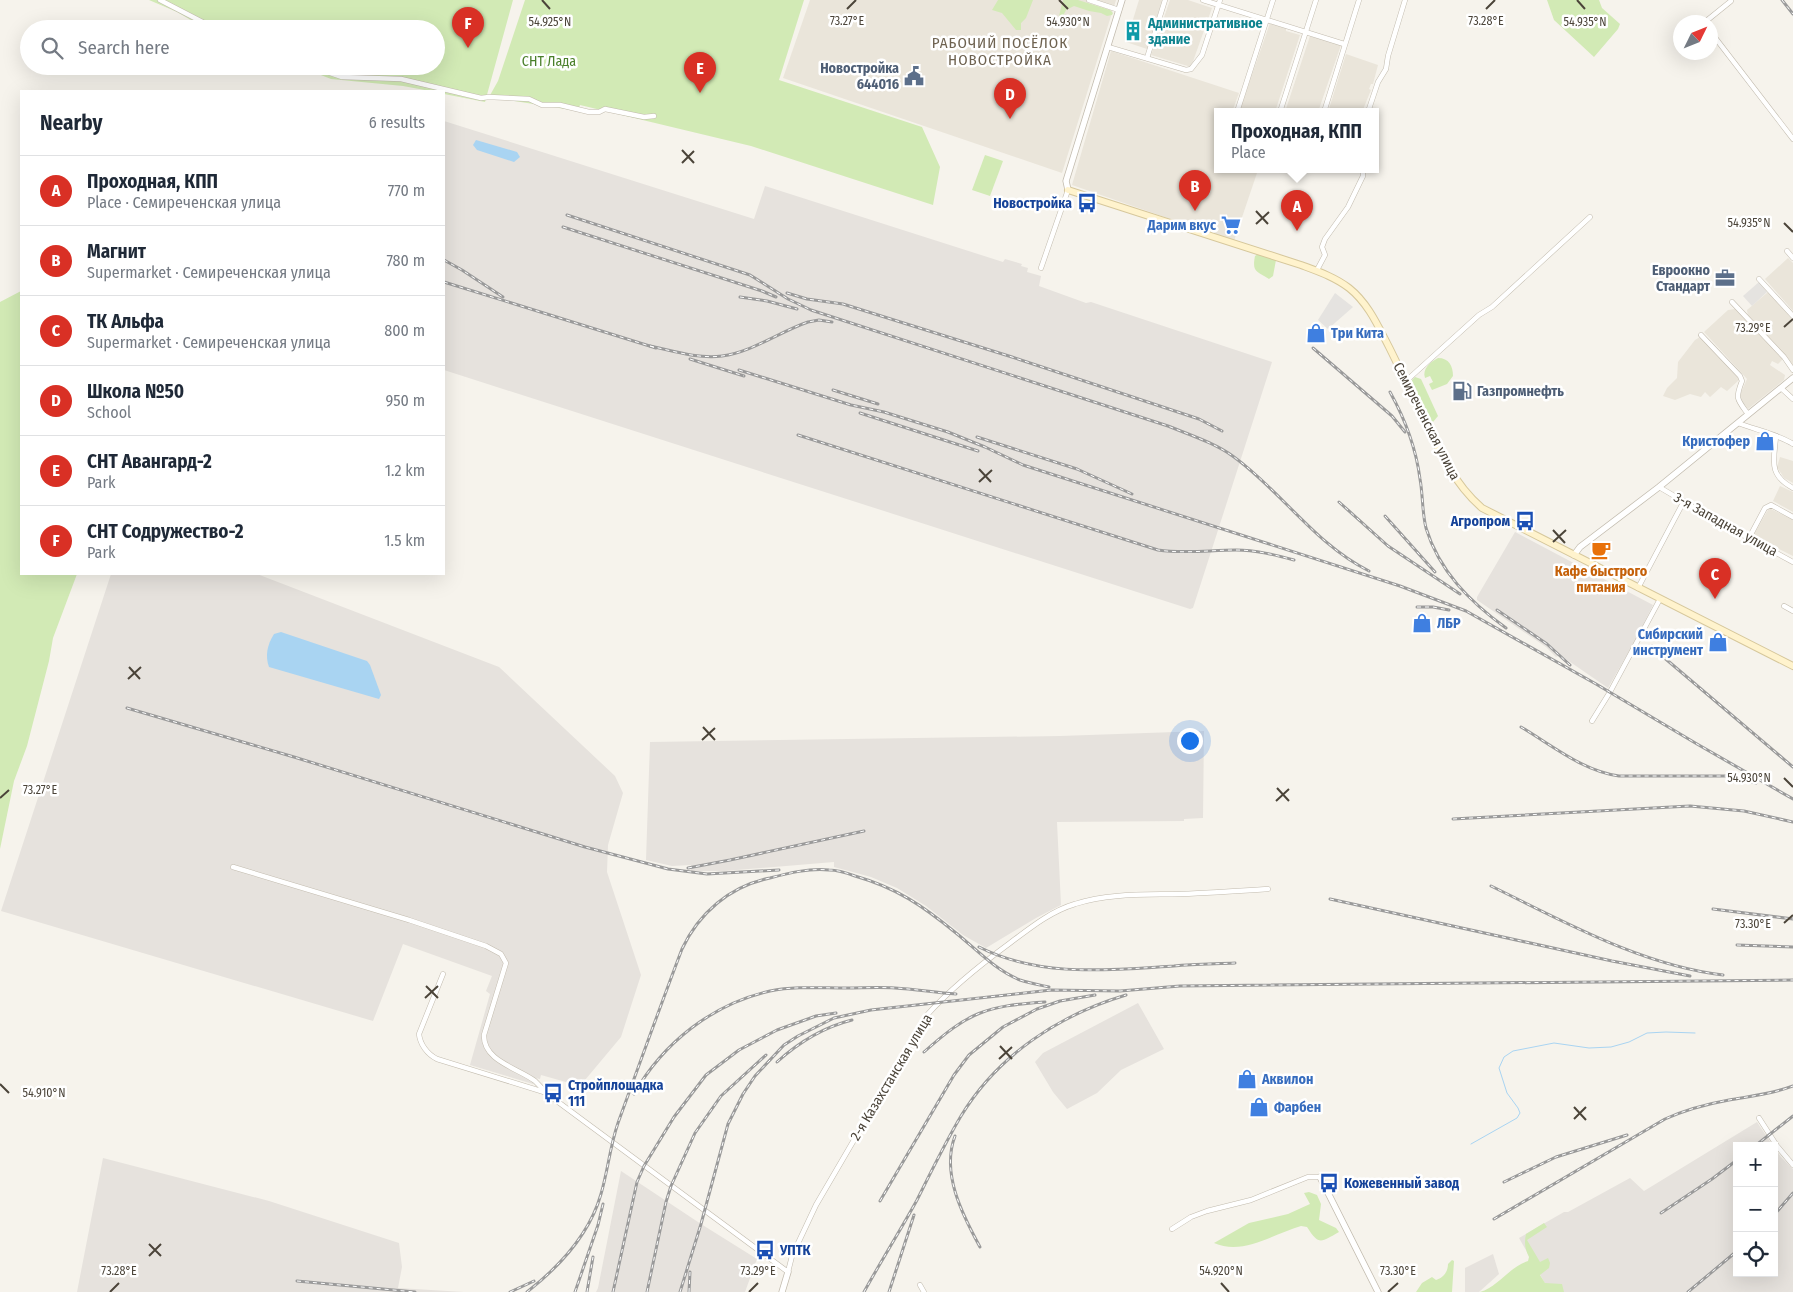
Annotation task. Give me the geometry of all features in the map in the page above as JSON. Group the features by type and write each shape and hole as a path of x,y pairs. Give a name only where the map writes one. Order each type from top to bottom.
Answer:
{"main road":[{"name":"Семиреченская улица","path":"1068,190 1317,270 1348,287 1365,305 1379,326 1453,474 1469,497 1482,508 1793,666"}],"street":[{"path":"160,0 199,20"},
{"path":"1089,0 1119,10"},
{"path":"1041,268 1068,190 1066,181 1122,0"},
{"path":"1147,58 1165,0"},
{"path":"1203,0 1219,2 1266,20 1344,44"},
{"path":"1238,108 1273,0"},
{"path":"1281,108 1316,0"},
{"path":"1325,108 1359,0"},
{"path":"1369,108 1378,82 1386,69 1388,56 1405,0"},
{"path":"1714,15 1731,1"},
{"path":"1108,47 1186,70 1192,69 1202,56 1219,2"},
{"path":"1718,41 1793,139"},
{"path":"336,75 342,77 401,79 481,98 529,98 542,105 560,105 578,111 600,112 605,109 644,117 654,116"},
{"path":"1317,270 1325,254 1322,247 1325,239 1348,207 1363,173"},
{"path":"1406,381 1590,217"},
{"path":"1787,251 1793,258"},
{"path":"1759,278 1793,316"},
{"path":"1732,302 1793,370"},
{"path":"1701,335 1740,376 1742,381 1736,394 1737,400 1748,414"},
{"path":"1574,555 1580,547 1793,378"},
{"path":"1781,388 1793,399"},
{"path":"1738,423 1782,437 1793,444"},
{"path":"1776,436 1773,467 1784,483 1793,488"},
{"name":"3-я Западная улица","path":"1659,486 1793,562"},
{"path":"1638,588 1684,501"},
{"path":"1749,538 1765,508 1770,505 1793,517"},
{"path":"1592,721 1610,692 1660,599"},
{"path":"1784,606 1793,611"},
{"path":"233,867 418,923 486,946 501,954 506,963 485,1030 484,1041 486,1048 498,1059 534,1081 546,1093 788,1272"},
{"name":"2-я Казахстанская улица","path":"782,1292 792,1256 816,1205 927,1015 973,970 1027,930 1050,915 1074,904 1099,898 1126,895 1268,889"},
{"path":"443,974 419,1034 420,1040 428,1053 436,1059 546,1093"},
{"path":"1759,1118 1777,1146 1793,1165"},
{"path":"1172,1229 1207,1211 1251,1200 1308,1177 1320,1177 1378,1292"},
{"path":"920,1285 924,1292"}],"shaded area":[{"path":"810,0 1116,0 1062,173 783,78"},
{"path":"1139,0 1162,0 1147,49 1126,42"},
{"path":"1170,0 1188,0 1212,8 1191,67 1151,55"},
{"path":"1270,23 1300,35 1276,108 1240,108"},
{"path":"1310,36 1341,45 1319,108 1286,108"},
{"path":"1111,51 1239,93 1233,108 1214,108 1214,173 1257,173 1234,241 1072,185"},
{"path":"1346,54 1378,65 1364,108 1329,108"},
{"path":"445,121 754,219 765,186 1003,262 1005,259 1022,264 1021,266 1028,268 1027,272 1041,276 1039,286 1086,303 1091,302 1272,362 1193,608 1190,609 445,370"},
{"path":"1788,258 1793,263 1793,311 1765,279"},
{"path":"1759,282 1767,292 1752,306 1743,296"},
{"path":"1768,292 1793,320 1793,367 1748,317 1747,310"},
{"path":"1335,293 1353,307 1328,329 1318,320"},
{"path":"1735,309 1783,359 1778,364 1772,361 1770,365 1785,375 1784,380 1748,409 1739,397 1747,379 1704,332 1728,310"},
{"path":"1700,337 1739,380 1727,391 1721,387 1710,397 1705,392 1701,397 1690,394 1675,400 1663,396 1667,388 1677,378 1678,362 1695,340"},
{"path":"1780,457 1793,461 1793,483 1784,478 1777,467"},
{"path":"1780,486 1793,492 1793,512 1773,501"},
{"path":"1769,508 1793,520 1793,556 1753,536"},
{"path":"1515,532 1653,605 1608,688 1560,655 1556,657 1546,647 1477,600"},
{"path":"111,575 260,575 499,667 615,776 623,793 608,845 607,872 641,975 621,1037 580,1086 541,1075 540,1079 535,1078 533,1084 470,1065 490,994 486,991 492,976 403,944 373,1021 1,911"},
{"path":"1204,731 1203,818 1184,819 1184,821 1057,822 1061,905 986,948 963,935 926,906 897,888 871,877 834,867 834,862 725,871 691,871 691,865 672,866 646,860 650,742 1060,736"},
{"path":"1138,1003 1164,1049 1121,1070 1097,1093 1067,1109 1053,1092 1035,1062 1043,1053"},
{"path":"1757,1122 1770,1142 1733,1142 1733,1277 1778,1277 1778,1153 1793,1169 1793,1292 1550,1292 1519,1238 1630,1178 1644,1191"},
{"path":"103,1158 269,1201 399,1243 402,1267 398,1288 464,1292 77,1292"},
{"path":"621,1171 757,1259 745,1292 596,1292"},
{"path":"1493,1254 1499,1274 1479,1292 1465,1292 1465,1268"}],"green space":[{"path":"149,0 513,0 485,102 445,94 445,90 425,90 331,79 321,75 445,75 445,20 191,20"},
{"name":"СНТ Лада","path":"525,0 804,0 779,80 922,127 940,167 933,205 751,146 580,105 578,111 489,97 498,81"},
{"path":"998,0 1033,0 1026,18 1021,23 1021,30 1016,30 1002,13 992,10"},
{"path":"1063,0 1078,0 1110,10 1113,13 1107,16 1074,6 1066,10 1062,18 1059,16"},
{"path":"1547,0 1599,0 1602,8 1620,24 1618,29 1594,57 1554,20"},
{"path":"985,155 1003,161 990,196 972,190"},
{"path":"1258,254 1276,260 1273,276 1269,279 1255,268 1255,256"},
{"path":"20,292 20,575 77,575 53,638 27,746 14,781 0,849 0,302"},
{"path":"1438,358 1445,359 1450,363 1453,376 1447,384 1432,390 1429,384 1433,382 1430,376 1425,378 1424,375 1430,364"},
{"path":"1415,377 1421,379 1438,416 1433,422 1428,420 1412,387 1412,380"},
{"path":"1309,1192 1317,1195 1321,1204 1319,1220 1336,1228 1339,1232 1324,1240 1318,1240 1307,1227 1301,1226 1247,1245 1236,1247 1214,1243 1249,1223 1288,1214 1310,1204 1304,1193"},
{"path":"1544,1223 1547,1227 1527,1240 1540,1262 1548,1258 1549,1268 1540,1275 1545,1283 1562,1284 1564,1292 1480,1292 1528,1261 1529,1257 1525,1243 1526,1234"},
{"path":"1452,1260 1454,1261 1452,1292 1416,1292 1422,1283 1432,1277 1436,1280 1443,1276 1448,1264"}],"water":[{"path":"476,140 517,152 520,157 514,162 477,150 473,145"},
{"path":"281,632 367,661 381,695 379,699 269,667 267,659 268,646 274,634"}],"waterway":[{"path":"1471,1144 1517,1118 1520,1113 1507,1093 1499,1068 1504,1057 1513,1051 1554,1043 1589,1048 1611,1047 1629,1042 1647,1033 1695,1033"}],"railway":[{"path":"1782,0 1793,14"},
{"path":"567,215 750,275 788,299 811,310 1168,426 1202,440 1234,457 1268,486 1332,547 1369,571"},
{"path":"563,227 776,297"},
{"path":"445,261 503,297"},
{"path":"445,282 656,348"},
{"path":"787,293 807,299 843,304 1012,357 1199,419 1222,431"},
{"path":"740,297 767,301 797,309"},
{"path":"650,346 695,355 722,356 755,346 808,322 819,320 832,322"},
{"path":"1313,348 1392,416 1405,432"},
{"path":"690,359 744,376"},
{"path":"739,370 851,405 884,412 948,432 1023,465 1400,586 1466,611 1596,684 1793,799"},
{"path":"833,390 878,404"},
{"path":"1390,392 1413,445 1421,485 1426,528 1432,544 1457,584 1480,607 1506,628"},
{"path":"860,413 978,451"},
{"path":"798,435 1158,550 1188,552 1243,550 1294,560"},
{"path":"977,437 1077,469 1132,494"},
{"path":"1339,502 1388,546 1460,594"},
{"path":"1385,516 1435,572"},
{"path":"1417,607 1449,610"},
{"path":"1497,610 1547,644 1570,665"},
{"path":"1652,646 1793,767"},
{"path":"127,708 294,757 585,847 668,869 707,874 779,870"},
{"path":"1521,727 1569,757 1606,773 1619,776 1727,776 1756,783"},
{"path":"1453,819 1690,806 1744,811 1793,822"},
{"path":"688,868 864,831"},
{"path":"527,1292 562,1260 581,1236 589,1222 601,1194 618,1123 682,949 697,924 717,903 729,894 755,882 807,870 846,873 884,886 909,899 932,914 1002,971 1023,981 1049,987"},
{"path":"1491,886 1575,927 1633,952 1693,970 1723,975"},
{"path":"1330,899 1612,961 1690,976"},
{"path":"1713,909 1793,919"},
{"path":"1737,945 1793,947"},
{"path":"979,947 1002,957 1026,964 1075,970 1235,963"},
{"path":"680,1292 701,1224 728,1124 743,1094 755,1076 784,1045 834,1018 871,1010 1051,990 1120,991 1180,986 1793,980"},
{"path":"634,1094 659,1058 674,1042 709,1016 728,1005 749,997 789,988 889,988 956,994"},
{"path":"880,1201 954,1075 969,1055 1003,1027 1037,1009 1060,1001 1095,995"},
{"path":"864,1292 917,1200 961,1116 993,1074 1032,1040 1054,1026 1101,1003 1126,995"},
{"path":"924,1052 953,1028 979,1014 1007,1006 1045,1002"},
{"path":"613,1292 637,1182 644,1166 674,1117 706,1075 739,1050 777,1030 816,1016 836,1013"},
{"path":"777,1062 812,1036 852,1020"},
{"path":"647,1292 666,1202 671,1186 695,1133 721,1096 766,1055"},
{"path":"1494,1219 1665,1119 1704,1105 1769,1093 1793,1086"},
{"path":"1760,1142 1793,1116"},
{"path":"1504,1182 1556,1157 1627,1135"},
{"path":"955,1136 950,1164 952,1179 960,1207 980,1247"},
{"path":"1661,1213 1733,1163"},
{"path":"1778,1210 1793,1193"},
{"path":"575,1292 598,1225 603,1204"},
{"path":"889,1292 914,1215"},
{"path":"1688,1292 1733,1254"},
{"path":"587,1292 593,1257"},
{"path":"689,1292 690,1272"},
{"path":"297,1281 415,1292"},
{"path":"510,1292 534,1281"}],"place":[{"name":"Административное здание","path":"1133,31"},
{"name":"СНТ Содружество-2","path":"468,48"},
{"name":"Новостройка 644016","path":"914,76"},
{"name":"СНТ Авангард-2","path":"700,93"},
{"name":"Школа №50","path":"1010,119"},
{"name":"Новостройка","path":"1087,203"},
{"name":"Магнит","path":"1195,211"},
{"name":"Дарим вкус","path":"1231,225"},
{"name":"Проходная, КПП","path":"1297,231"},
{"name":"Евроокно Стандарт","path":"1725,278"},
{"name":"Три Кита","path":"1316,333"},
{"name":"Газпромнефть","path":"1462,391"},
{"name":"Кристофер","path":"1765,441"},
{"name":"Агропром","path":"1525,521"},
{"name":"Кафе быстрого питания","path":"1601,550"},
{"name":"ТК Альфа","path":"1715,599"},
{"name":"ЛБР","path":"1422,623"},
{"name":"Сибирский инструмент","path":"1718,642"},
{"name":"Аквилон","path":"1247,1079"},
{"name":"Стройплощадка 111","path":"553,1093"},
{"name":"Фарбен","path":"1259,1107"},
{"name":"Кожевенный завод","path":"1329,1183"},
{"name":"УПТК","path":"765,1250"}],"district":[{"name":"РАБОЧИЙ ПОСЁЛОК НОВОСТРОЙКА","path":"1000,52"}]}
